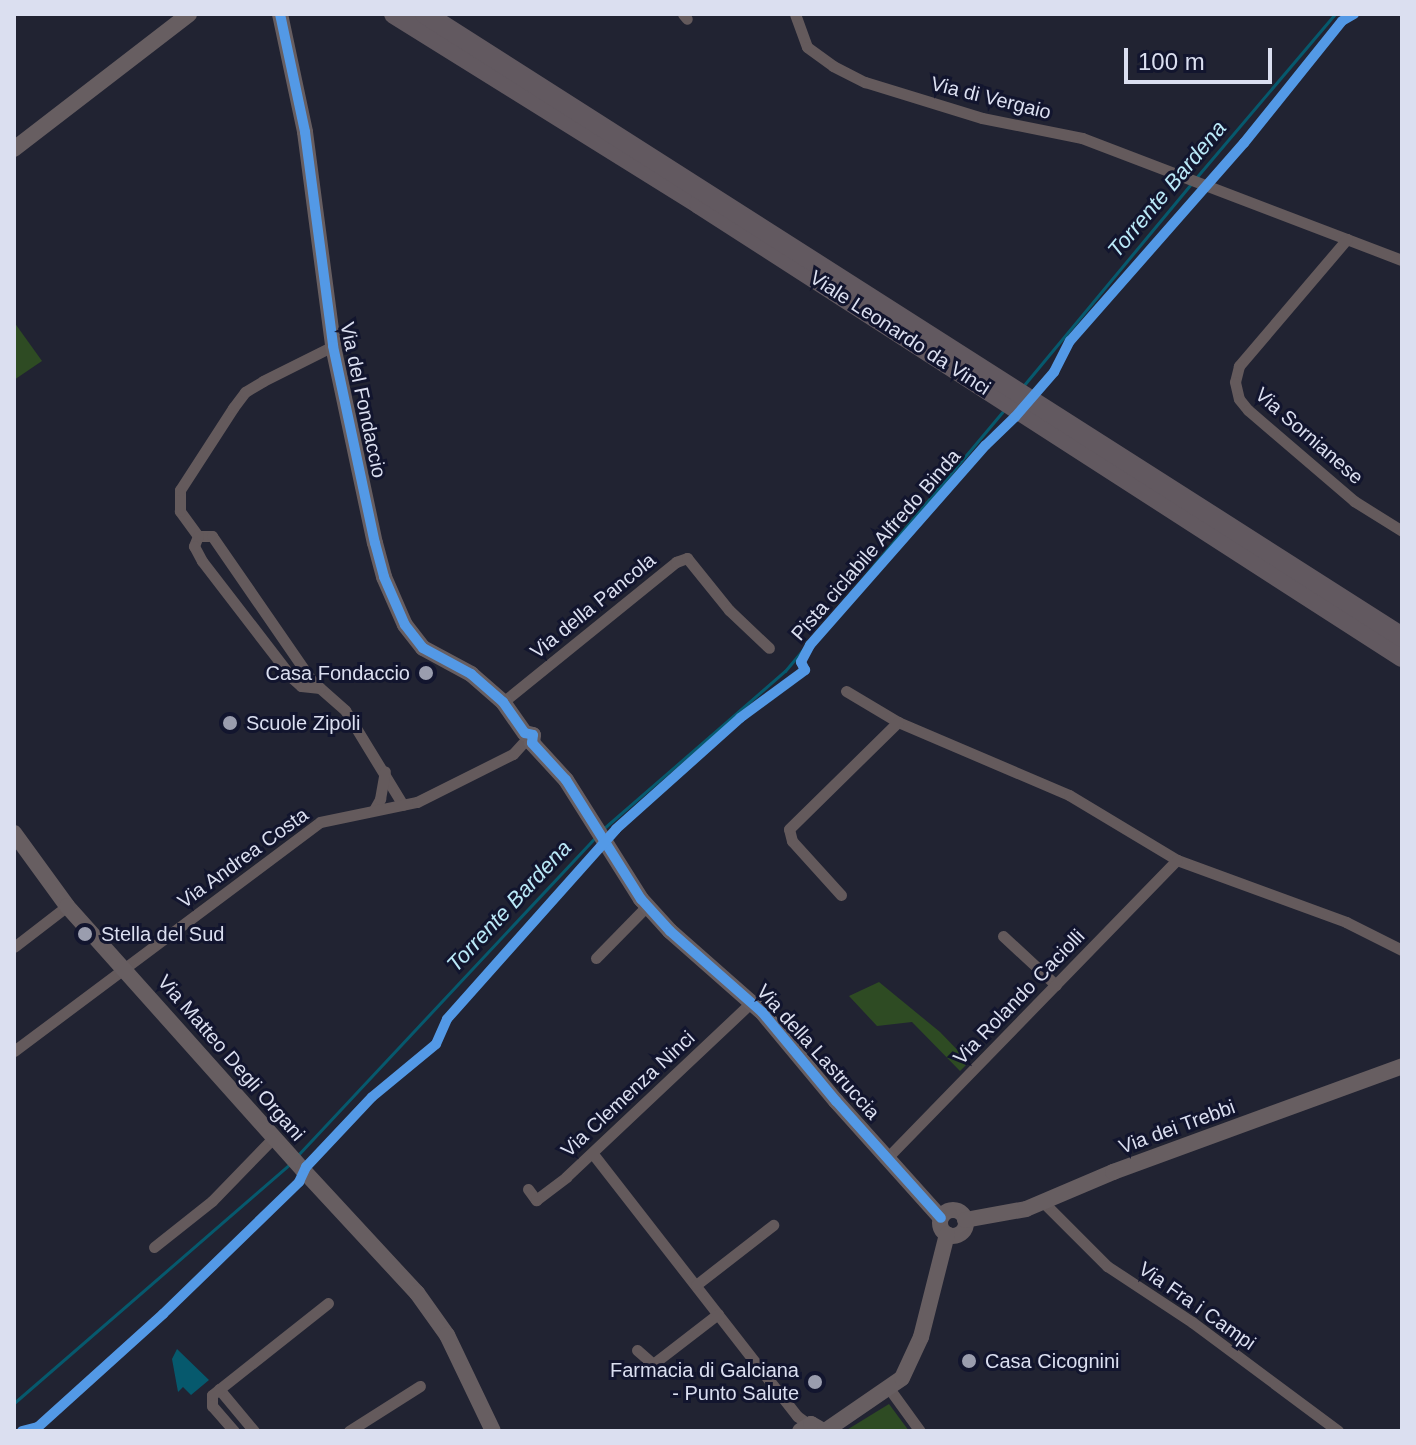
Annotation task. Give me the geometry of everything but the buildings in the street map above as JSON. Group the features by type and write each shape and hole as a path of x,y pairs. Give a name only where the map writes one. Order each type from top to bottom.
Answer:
{"highway":[{"name":"Viale Leonardo da Vinci","path":"394,14 712,212 1402,657"},
{"name":"Viale Leonardo da Vinci","path":"425,14 1402,637"}],"street":[{"path":"14,149 189,14"},
{"name":"Via del Fondaccio","path":"280,14 310,161 333,346 375,543 405,625 423,648 471,674 503,702 527,740 566,780 603,841"},
{"name":"Via di Vergaio","path":"795,14 807,47 833,66 865,82 982,118 1082,138 1402,260"},
{"name":"Via Sornianese","path":"1347,239 1239,366 1235,382 1239,399 1248,410 1354,501 1402,531"},
{"path":"198,536 180,511 180,490 233,408 245,392 333,346"},
{"path":"198,536 212,536 221,547 306,672 345,710 385,770 403,805"},
{"path":"198,536 194,546 202,561 292,678 301,686 321,688"},
{"name":"Via della Pancola","path":"503,702 676,562 687,558 729,610 769,648"},
{"path":"292,678 303,677 306,672"},
{"path":"846,691 898,722 1069,795 1177,860 1346,922 1402,950"},
{"path":"841,895 792,841 789,829 898,722"},
{"name":"Via Andrea Costa","path":"14,1051 320,822 417,802 513,754 527,740"},
{"path":"374,810 380,799 385,770"},
{"name":"Via Matteo Degli Organi","path":"14,834 67,906 433,1312 493,1431"},
{"name":"Via della Lastruccia","path":"603,841 647,906 752,1002 941,1218"},
{"name":"Via Rolando Caciolli","path":"887,1158 1177,860"},
{"path":"14,947 67,906"},
{"path":"596,958 647,906"},
{"path":"1003,936 1056,985"},
{"name":"Via Clemenza Ninci","path":"528,1189 536,1200 593,1154 752,1002"},
{"name":"Via dei Trebbi","path":"965,1220 1026,1209 1113,1172 1402,1066"},
{"path":"154,1247 212,1201 273,1138"},
{"path":"593,1154 718,1314 813,1427 902,1378 921,1337 947,1234"},
{"name":"Via Fra i Campi","path":"1043,1202 1107,1266 1192,1322 1338,1431"},
{"path":"954,1211 965,1220 961,1233 947,1234 940,1225 941,1218 954,1211"},
{"path":"696,1285 773,1225"},
{"path":"234,1431 211,1404 211,1398 328,1303"},
{"path":"637,1350 653,1364 718,1314"},
{"path":"349,1431 420,1386"},
{"path":"888,1387 920,1431"},
{"path":"219,1389 254,1431"}],"green space":[{"path":"14,322 42,361 14,380"},
{"path":"879,982 940,1032 969,1062 960,1071 912,1022 877,1026 849,996"},
{"path":"889,1404 909,1431 845,1431"}],"water":[{"path":"177,1349 209,1380 191,1395 183,1387 178,1392 172,1359"}],"waterway":[{"name":"Torrente Bardena","path":"1195,179 1335,14"},
{"name":"Torrente Bardena","path":"1024,385 1190,185"},
{"name":"Torrente Bardena","path":"603,829 785,671 1003,411"},
{"name":"Torrente Bardena","path":"297,1156 595,837"},
{"name":"Torrente Bardena","path":"14,1403 289,1165"}],"cycle path":[{"path":"280,14 305,132 333,346 375,543 384,577 405,625 423,648 471,674 503,702 525,733 533,735 532,743 566,780 641,899 670,931 762,1012 836,1101 941,1218"},
{"name":"Pista ciclabile Alfredo Binda","path":"22,1431 38,1427 163,1314 299,1182 306,1167 372,1097 436,1044 447,1019 616,829 740,718 805,670 801,662 810,645 1054,372 1070,341 1244,143 1342,21 1354,14"}],"place":[{"name":"Casa Fondaccio","path":"426,673"},
{"name":"Scuole Zipoli","path":"230,723"},
{"name":"Stella del Sud","path":"85,934"},
{"name":"Casa Cicognini","path":"969,1361"},
{"name":"Farmacia di Galciana - Punto Salute","path":"815,1382"}]}
